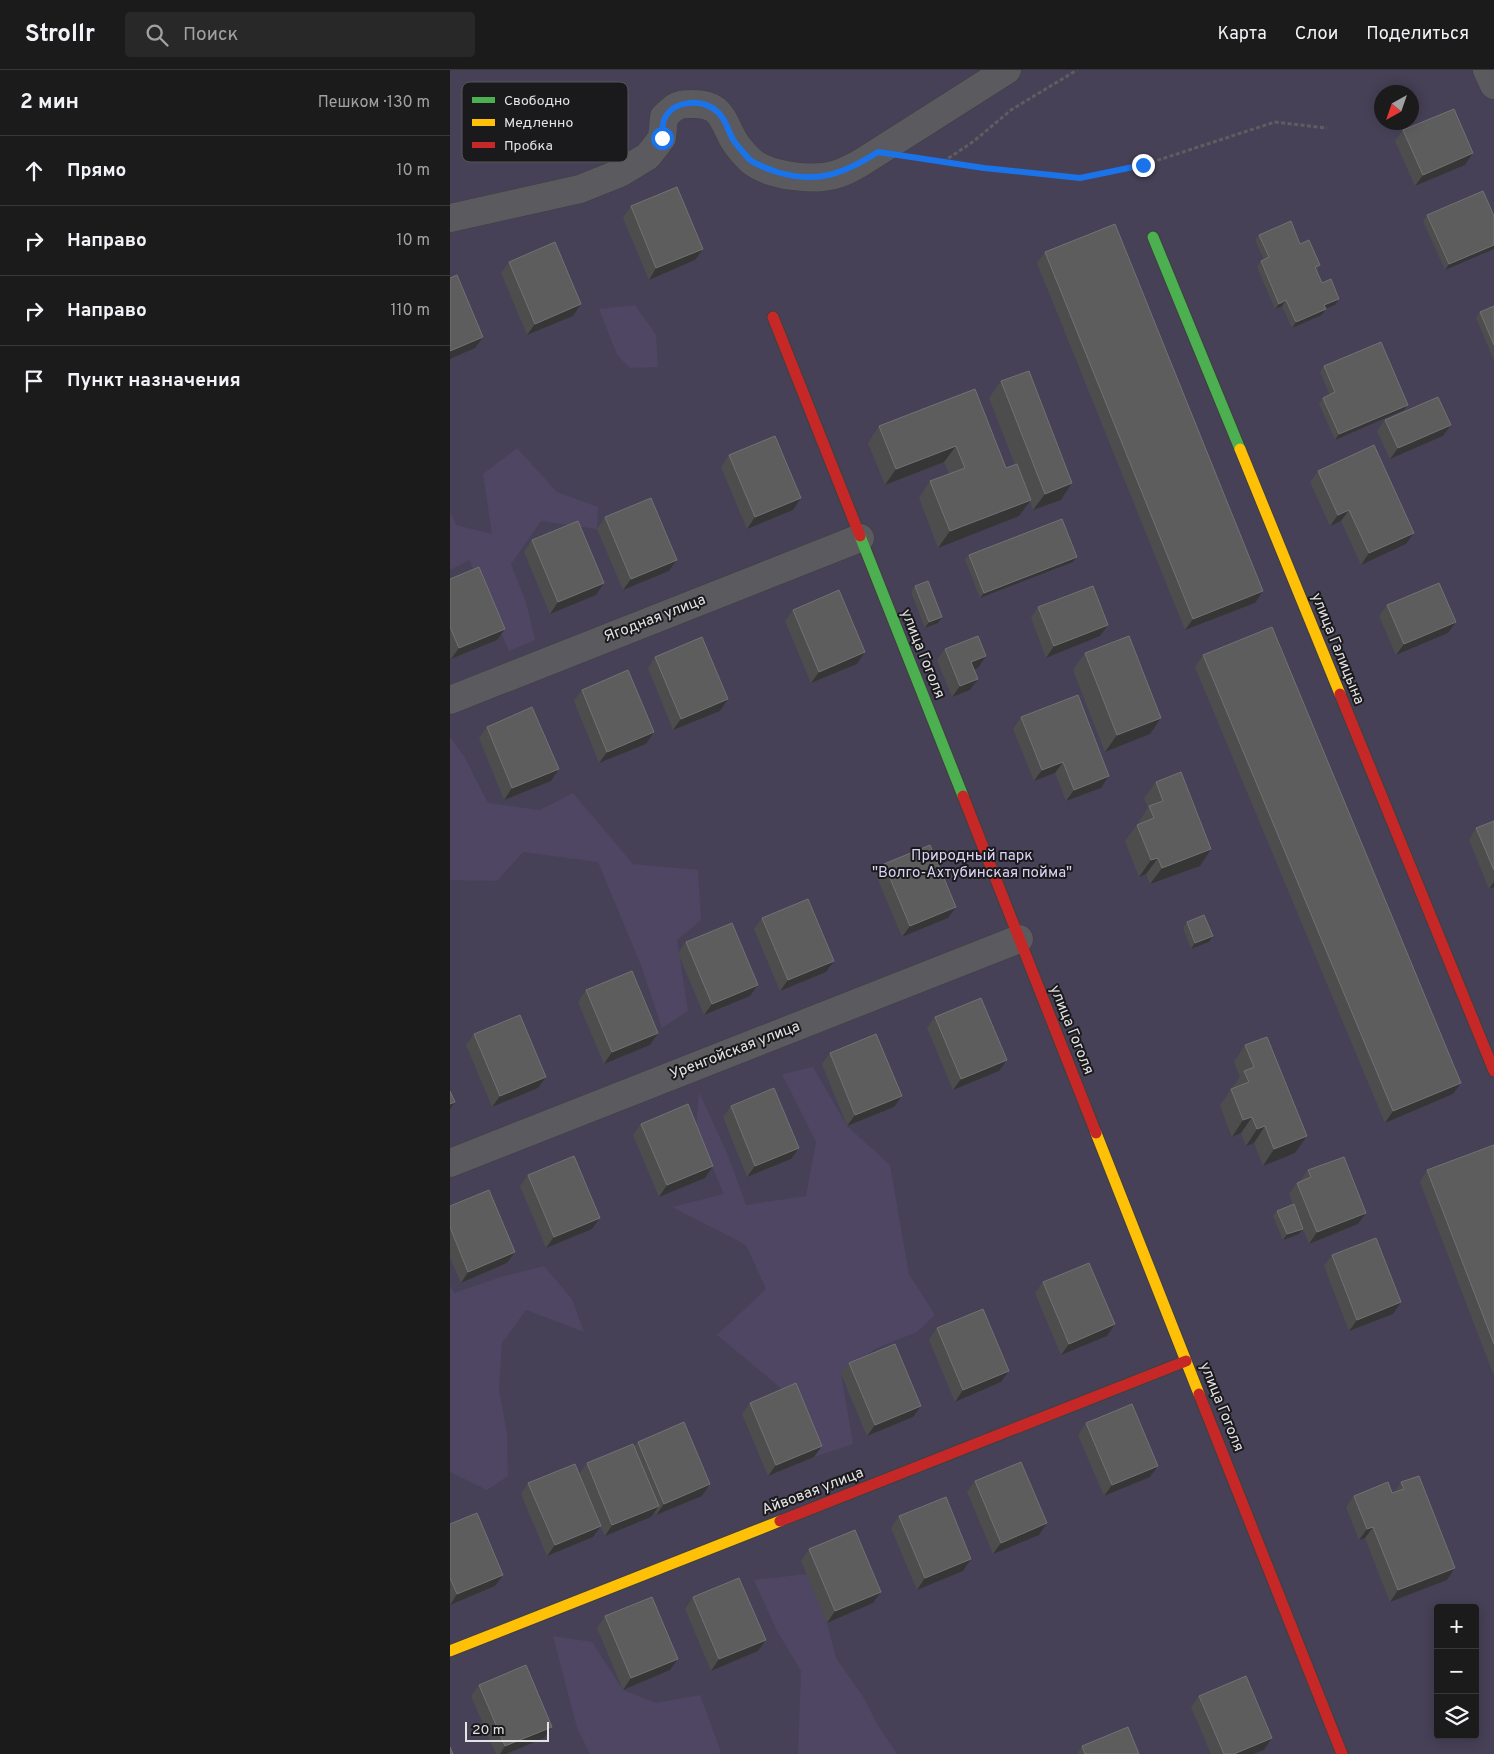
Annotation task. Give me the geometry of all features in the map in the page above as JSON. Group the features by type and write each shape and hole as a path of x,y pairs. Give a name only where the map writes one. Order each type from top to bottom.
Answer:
{"street":[{"path":"450,218 580,189 620,173 648,156 662,138 664,117 679,104 704,103 714,109 723,118 734,140 751,160 768,169 787,175 813,178 834,175 859,164 1007,70"},
{"path":"1487,70 1494,85"},
{"name":"улица Галицына","path":"1153,237 1494,1072"},
{"name":"улица Гоголя","path":"773,317 1342,1754"},
{"name":"Ягодная улица","path":"450,700 860,538"},
{"name":"Уренгойская улица","path":"450,1163 1019,939"},
{"name":"Айвовая улица","path":"450,1651 1186,1361"}],"path":[{"path":"943,162 974,140 1010,110 1077,70"},
{"path":"878,152 943,162 1080,178 1143,165 1275,122 1327,128"}],"green space":[{"name":"Природный парк \"Волго-Ахтубинская пойма\"","path":"450,70 1494,70 1494,1754 450,1754"}],"shaded area":[{"path":"635,305 656,335 658,367 630,368 617,355 599,309"},
{"path":"517,448 557,492 598,507 597,529 541,521 511,564 526,602 535,640 509,651 469,560 450,570 450,512 456,525 492,534 483,474"},
{"path":"450,737 465,758 488,803 540,810 573,793 633,864 698,870 701,920 677,940 688,1011 662,1028 642,968 598,862 523,852 497,881 450,880"},
{"path":"813,1067 847,1126 890,1165 909,1274 935,1315 917,1332 875,1349 841,1374 853,1444 814,1457 788,1394 717,1335 766,1289 746,1245 672,1207 724,1194 696,1130 699,1092 727,1153 746,1205 806,1196 816,1142 782,1074"},
{"path":"544,1266 572,1299 584,1332 526,1310 502,1343 499,1389 507,1434 508,1476 487,1490 450,1472 450,1285 454,1293 501,1277"},
{"path":"807,1574 827,1623 836,1658 864,1698 877,1724 897,1754 798,1754 801,1671 776,1629 754,1580"},
{"path":"553,1636 592,1642 623,1690 656,1703 700,1695 721,1752 719,1754 590,1754 577,1728"}],"building":[{"path":"1454,109 1473,153 1423,175 1403,130 1419,130 1419,123"},
{"path":"677,187 703,249 656,268 631,206"},
{"path":"1483,191 1494,216 1494,245 1449,264 1427,215"},
{"path":"1291,221 1300,244 1309,240 1320,265 1315,267 1322,283 1331,279 1339,299 1324,305 1326,309 1296,322 1286,300 1279,304 1261,261 1269,257 1259,235"},
{"path":"1115,224 1263,591 1193,619 1045,252"},
{"path":"555,242 581,304 535,324 509,262"},
{"path":"457,275 483,337 450,351 450,278"},
{"path":"1494,306 1494,345 1480,312"},
{"path":"1381,342 1408,405 1339,434 1323,398 1335,392 1324,366"},
{"path":"1029,371 1072,483 1045,494 1001,381"},
{"path":"975,389 1006,468 1017,464 1031,500 950,531 930,481 965,468 956,446 896,469 879,426"},
{"path":"1438,397 1451,425 1398,448 1385,420"},
{"path":"775,436 801,498 755,517 729,455"},
{"path":"1374,445 1414,533 1369,553 1349,510 1338,515 1318,471"},
{"path":"651,498 677,560 631,579 605,517"},
{"path":"1062,519 1077,557 984,593 969,555"},
{"path":"578,521 604,583 558,602 532,540"},
{"path":"479,567 505,629 459,648 450,627 450,579"},
{"path":"928,581 942,617 929,622 915,586"},
{"path":"1439,583 1456,622 1404,644 1387,605"},
{"path":"1093,586 1108,625 1054,646 1038,607"},
{"path":"839,590 865,652 819,672 793,610"},
{"path":"1272,627 1461,1083 1393,1111 1203,655"},
{"path":"978,636 986,656 971,662 978,679 960,686 945,649"},
{"path":"1129,636 1161,718 1117,735 1085,653"},
{"path":"702,637 728,699 681,719 655,657"},
{"path":"628,670 654,732 607,752 582,690"},
{"path":"1078,695 1109,776 1074,790 1063,762 1042,770 1021,717"},
{"path":"532,707 559,769 512,788 487,727"},
{"path":"1181,772 1211,849 1162,868 1158,858 1151,860 1137,825 1154,818 1149,806 1163,801 1156,782"},
{"path":"1494,821 1494,870 1476,828"},
{"path":"930,845 956,907 910,926 884,864"},
{"path":"808,899 834,961 788,980 762,918"},
{"path":"1204,915 1213,936 1195,943 1187,922"},
{"path":"732,923 758,985 712,1004 686,942"},
{"path":"632,971 658,1033 612,1052 586,990"},
{"path":"981,998 1007,1060 961,1079 935,1017"},
{"path":"520,1015 546,1077 500,1096 474,1034"},
{"path":"876,1034 902,1096 855,1115 830,1053"},
{"path":"1267,1037 1307,1136 1274,1149 1265,1126 1257,1129 1252,1117 1243,1120 1231,1089 1249,1082 1244,1071 1254,1067 1245,1045"},
{"path":"774,1088 799,1148 755,1166 731,1106"},
{"path":"450,1091 455,1102 450,1104"},
{"path":"688,1104 713,1166 667,1185 641,1124"},
{"path":"1494,1145 1494,1344 1427,1170"},
{"path":"574,1156 600,1218 554,1237 528,1175"},
{"path":"1344,1157 1366,1213 1317,1232 1297,1183 1311,1177 1308,1170"},
{"path":"489,1190 515,1252 468,1272 450,1227 450,1206"},
{"path":"1294,1204 1303,1229 1287,1234 1277,1211"},
{"path":"1376,1238 1401,1302 1357,1320 1332,1255"},
{"path":"1089,1263 1115,1324 1069,1344 1043,1282"},
{"path":"983,1309 1009,1371 963,1390 937,1328"},
{"path":"895,1344 921,1406 875,1425 849,1363"},
{"path":"796,1383 822,1446 776,1465 750,1403"},
{"path":"1132,1404 1158,1466 1112,1485 1086,1423"},
{"path":"684,1422 710,1484 664,1504 638,1442"},
{"path":"633,1444 659,1506 612,1525 587,1463"},
{"path":"1021,1462 1047,1523 1001,1543 975,1481"},
{"path":"575,1464 601,1526 555,1545 528,1483"},
{"path":"1419,1476 1455,1568 1398,1590 1373,1527 1367,1529 1354,1496 1388,1482 1392,1493 1404,1489 1401,1482"},
{"path":"946,1497 971,1559 925,1578 899,1516"},
{"path":"477,1513 503,1575 457,1594 450,1578 450,1524"},
{"path":"855,1530 881,1592 835,1611 809,1549"},
{"path":"739,1578 766,1640 719,1659 693,1597"},
{"path":"652,1597 678,1659 631,1678 605,1616"},
{"path":"526,1665 552,1727 505,1746 479,1685"},
{"path":"1246,1676 1272,1738 1234,1754 1224,1754 1199,1696"},
{"path":"1128,1727 1139,1754 1085,1754 1082,1746"}],"traffic: fast":[{"path":"1153,237 1240,449"},
{"path":"860,536 963,796"}],"traffic: slow":[{"path":"1240,449 1340,694"},
{"path":"1096,1133 1199,1394"},
{"path":"450,1651 780,1521"}],"traffic: jam":[{"path":"773,317 860,536"},
{"path":"1340,694 1494,1071"},
{"path":"963,796 1096,1133"},
{"path":"780,1521 1186,1361"},
{"path":"1199,1394 1342,1754"}],"route":[{"path":"662,138 664,117 670,111 679,104 704,103 723,118 734,140 751,160 768,169 787,175 813,178 834,175 859,164 878,152 984,168 1080,178 1143,165"}]}
